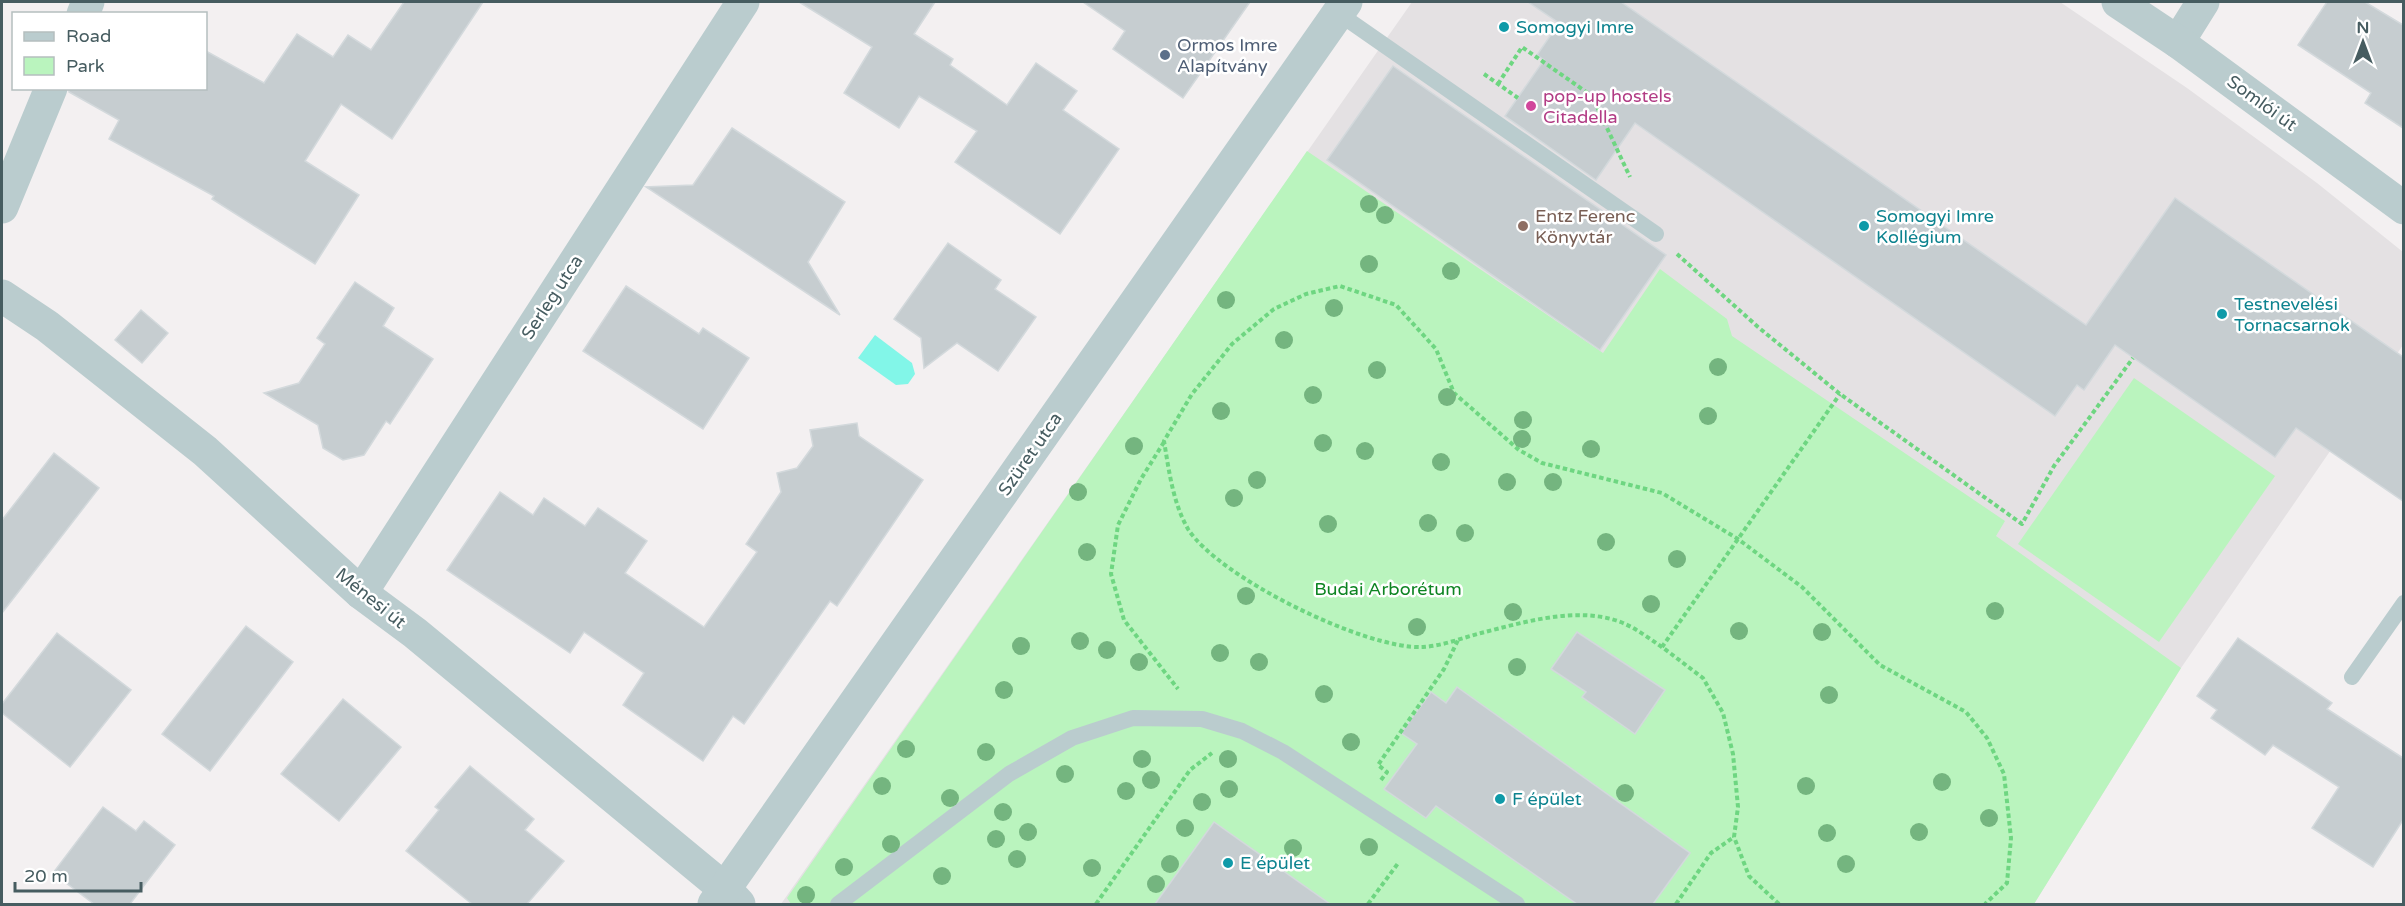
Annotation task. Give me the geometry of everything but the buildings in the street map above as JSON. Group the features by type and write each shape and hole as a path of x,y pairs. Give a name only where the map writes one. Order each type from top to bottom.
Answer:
{"street":[{"name":"Serleg utca","path":"361,593 743,2"},
{"name":"Somlói út","path":"2118,2 2178,42 2403,208"},
{"path":"2178,42 2203,2"},
{"name":"Szüret utca","path":"726,900 1342,7"},
{"path":"2,207 50,90"},
{"name":"Ménesi út","path":"2,296 46,326 205,451 361,593 415,633 726,900"}],"lane":[{"path":"1342,7 1656,234"},
{"path":"2352,677 2403,603"},
{"path":"838,904 1009,774 1072,738 1132,718 1202,720 1242,731 1283,752 1517,904"}],"path":[{"path":"1498,84 1522,47 1592,96 1631,181"},
{"path":"1656,234 1758,327 1840,394 2022,524 2054,466 2133,358"},
{"path":"1202,720 1124,621 1111,574 1118,525 1141,479 1192,394 1232,344 1274,309 1305,294 1340,286 1396,305 1436,349 1454,393 1519,450 1542,463 1662,493 1738,539 1802,587 1880,665 1966,712 1987,738 2004,774 2011,855 2007,883 1984,904"},
{"path":"1662,647 1840,394"},
{"path":"1164,441 1173,492 1188,528 1206,549 1237,574 1262,590 1327,621 1381,640 1423,647 1564,616 1597,616 1624,623 1662,647 1703,678 1723,712 1733,754 1738,807 1734,837 1749,876 1779,904"},
{"path":"1363,805 1387,772 1378,765 1444,669 1458,639"},
{"path":"1096,904 1190,770 1242,731"},
{"path":"1676,904 1711,853 1734,837"},
{"path":"1368,904 1416,839"}],"shaded area":[{"name":"Budai Arborétum","path":"1412,2 2060,2 2187,88 2317,183 2403,252 2403,345 2181,668 2034,904 781,904"}],"green space":[{"name":"Budai Arborétum","path":"1307,151 1603,353 1660,269 1727,319 1732,336 2005,521 1996,536 2181,668 2034,904 791,904 787,898"},
{"path":"2134,378 2275,476 2159,642 2018,544"}],"water":[{"path":"875,335 912,363 915,374 908,384 896,385 858,358"}],"place":[{"name":"Somogyi Imre","path":"1504,27"},
{"name":"Ormos Imre Alapítvány","path":"1165,55"},
{"name":"pop-up hostels Citadella","path":"1531,106"},
{"name":"Entz Ferenc Könyvtár","path":"1523,226"},
{"name":"Somogyi Imre Kollégium","path":"1864,226"},
{"name":"Testnevelési Tornacsarnok","path":"2222,314"},
{"name":"F épület","path":"1500,799"},
{"name":"E épület","path":"1228,863"}]}
